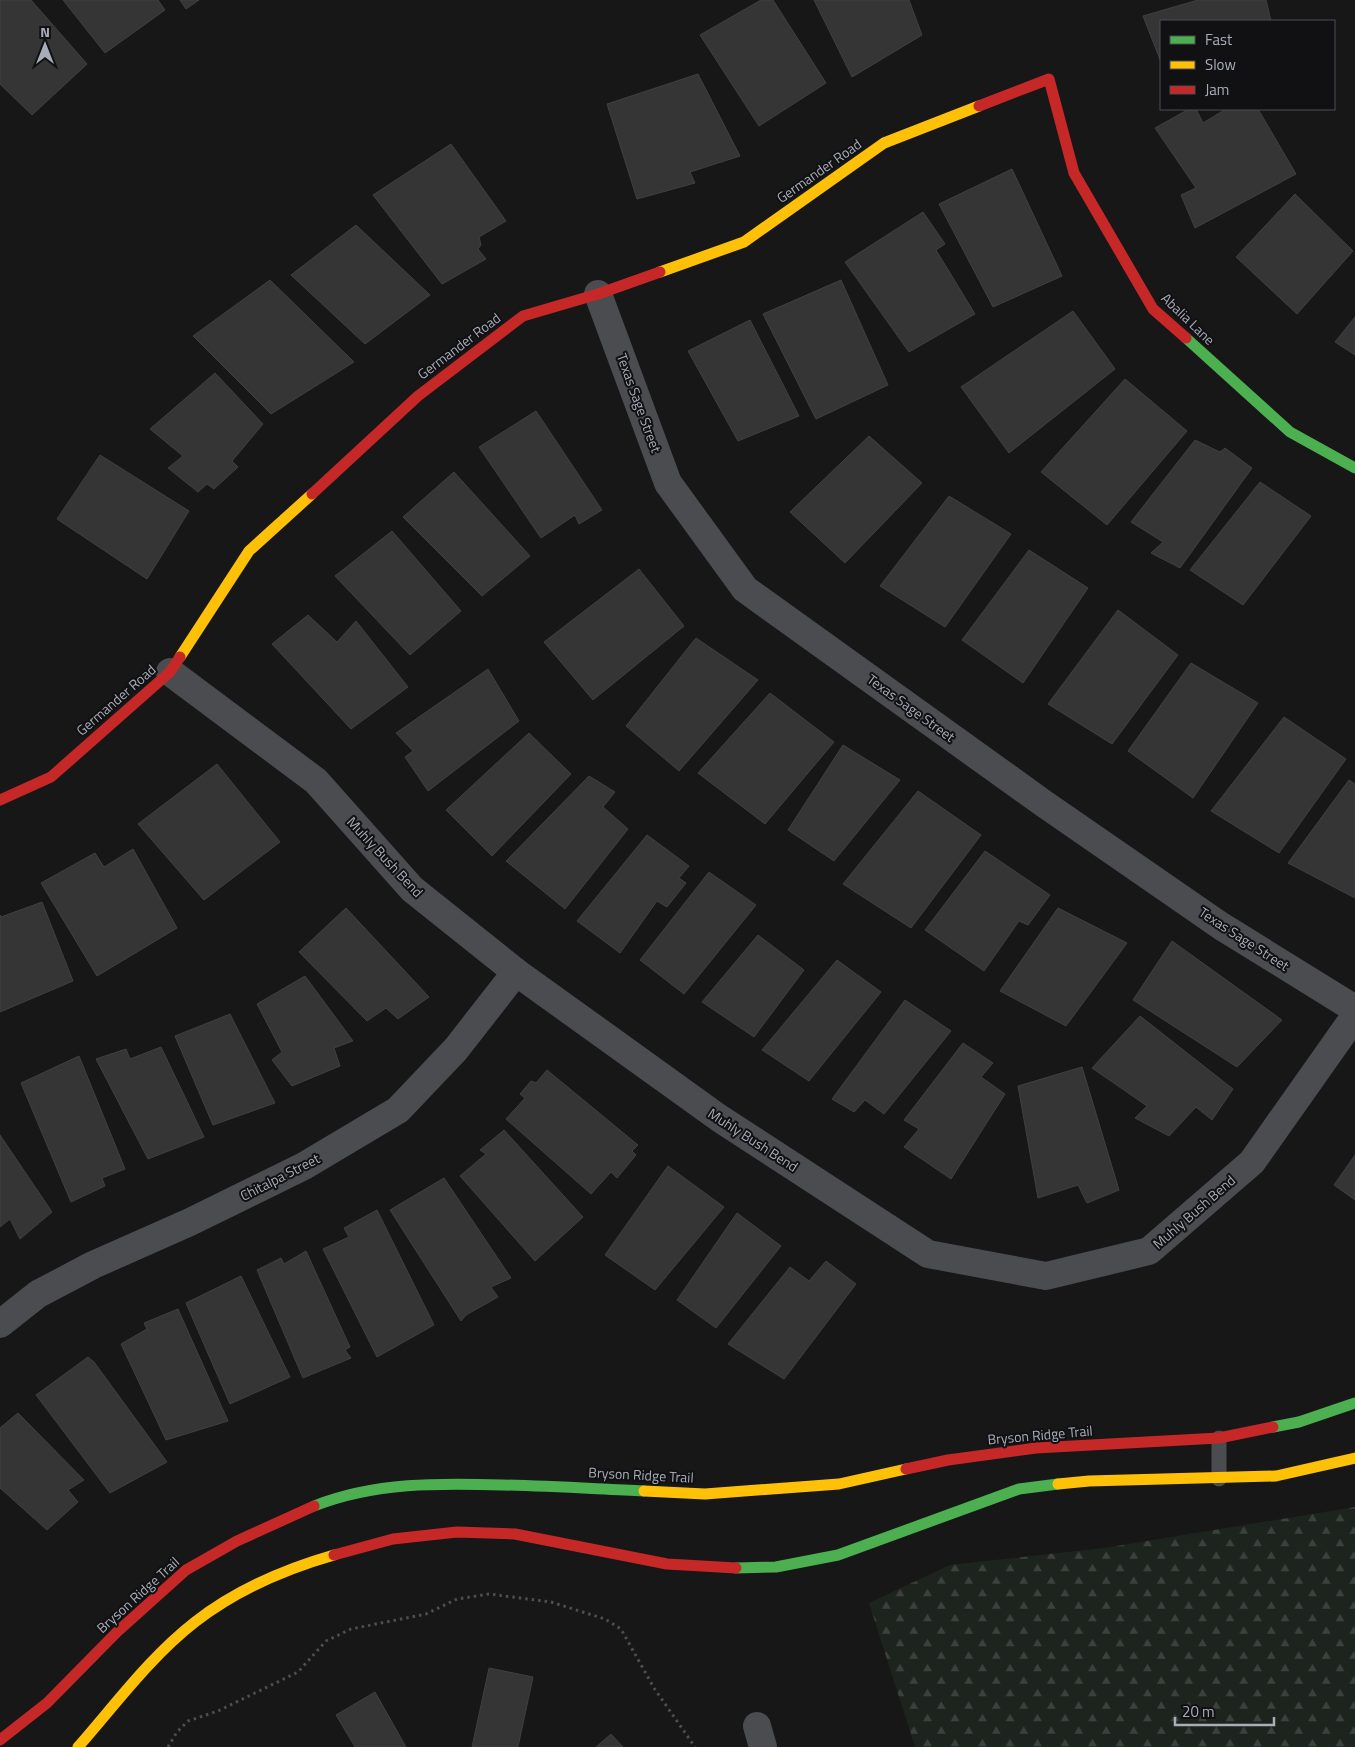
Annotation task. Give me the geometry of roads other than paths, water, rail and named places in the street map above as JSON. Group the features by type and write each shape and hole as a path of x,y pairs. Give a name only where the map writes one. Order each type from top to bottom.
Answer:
{"street":[{"name":"Germander Road","path":"0,800 51,777 170,672 249,551 418,396 523,316 598,294 744,242 884,143 1049,79"},
{"name":"Abalia Lane","path":"1049,79 1074,173 1153,309 1290,432 1355,468"},
{"name":"Texas Sage Street","path":"598,294 668,483 746,589 1035,797 1221,926 1355,1009"},
{"name":"Muhly Bush Bend","path":"170,672 316,781 412,889 516,972 719,1118 928,1254 1046,1276 1149,1251 1252,1162 1355,1016"},
{"name":"Chitalpa Street","path":"0,1324 38,1294 61,1281 304,1166 398,1110 456,1049 516,972"},
{"name":"Bryson Ridge Trail","path":"0,1740 47,1703 117,1632 186,1570 237,1540 289,1516 337,1497 379,1488 433,1483 715,1493 839,1484 948,1460 1036,1448 1219,1438 1299,1422 1355,1403"},
{"path":"78,1747 166,1648 195,1622 227,1601 293,1567 354,1548 393,1539 457,1532 515,1534 667,1564 711,1568 776,1567 838,1555 1020,1489 1089,1481 1276,1476 1355,1458"}],"lane":[{"path":"1219,1438 1219,1478"}]}
